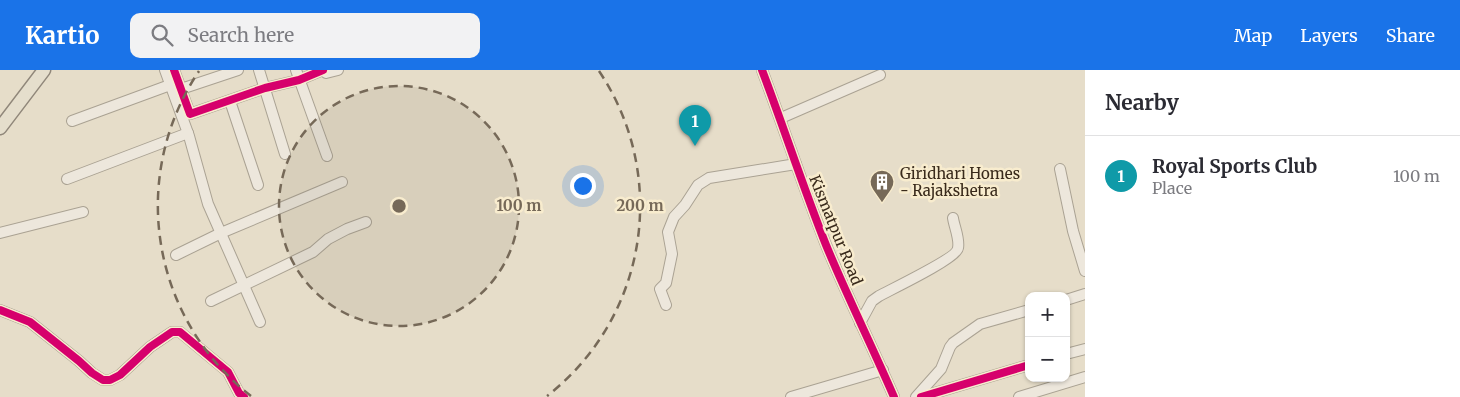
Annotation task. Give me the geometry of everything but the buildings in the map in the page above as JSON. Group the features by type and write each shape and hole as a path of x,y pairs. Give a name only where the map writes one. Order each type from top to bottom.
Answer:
{"main road":[{"path":"0,128 44,70"}],"street":[{"path":"165,70 188,134 208,204 260,322"},
{"path":"174,70 190,114 297,75 323,70 326,73 338,70"},
{"path":"181,89 238,70"},
{"path":"259,70 285,154"},
{"name":"Kismatpur Road","path":"762,70 827,246 894,397"},
{"path":"297,75 327,156"},
{"path":"781,118 880,75"},
{"path":"72,121 170,85"},
{"path":"230,101 258,185"},
{"path":"67,179 188,134"},
{"path":"666,305 660,289 666,283 672,254 668,232 674,217 685,205 698,185 709,178 796,164"},
{"path":"1060,169 1073,231 1085,271"},
{"path":"176,255 221,233 342,182"},
{"path":"0,233 83,212"},
{"path":"860,323 872,301 946,261 957,253 958,242 953,218"},
{"path":"211,301 313,252 328,239 366,222"},
{"path":"1070,299 1085,294"},
{"path":"0,310 30,322 103,380 110,380 120,375 150,347 172,332 180,332 228,372 239,393 244,397"},
{"path":"916,397 941,369 953,343 980,324 1025,311"},
{"path":"1070,353 1085,349"},
{"path":"921,397 1025,366"},
{"path":"791,397 883,370"},
{"path":"1019,397 1085,378"}],"cycle path":[{"path":"174,70 190,114 265,88 299,80 323,70"},
{"path":"762,70 826,245 894,397"},
{"path":"0,310 30,322 103,380 110,380 120,375 150,347 172,332 180,332 228,372 239,393 244,397"},
{"path":"921,397 1025,366"}],"place":[{"name":"Royal Sports Club","path":"695,146"},
{"name":"Giridhari Homes - Rajakshetra","path":"882,203"}]}
